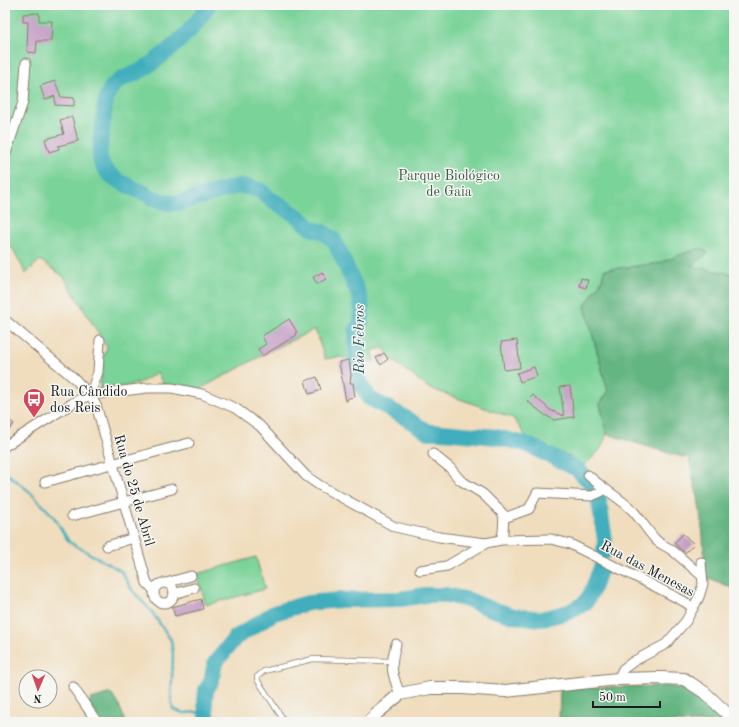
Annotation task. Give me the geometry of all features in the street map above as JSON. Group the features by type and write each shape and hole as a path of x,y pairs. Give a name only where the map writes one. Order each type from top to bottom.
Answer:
{"street":[{"path":"5,156 23,102 26,63"},
{"name":"Rua do 25 de Abril","path":"5,320 76,379 90,395 96,405 147,583 154,590 155,597 162,603 170,601 174,594 194,588"},
{"path":"90,395 98,372 100,340"},
{"path":"5,446 76,401 90,395 147,388 172,388 202,394 235,408 260,426 306,476 319,485 395,527 439,538 486,543 501,540 504,515 483,494 460,480 450,468 433,454"},
{"path":"46,482 190,443"},
{"path":"588,475 599,492"},
{"path":"72,516 172,489"},
{"path":"504,518 529,509 537,493 599,492 617,497 634,512 658,541 673,551 702,575"},
{"path":"107,546 134,538"},
{"name":"Rua das Menesas","path":"501,540 551,539 570,544 685,602 693,608 686,621 666,644 634,661 623,669 618,679"},
{"path":"420,570 447,566 486,543"},
{"path":"693,608 699,597 703,584 701,562"},
{"path":"154,590 158,585 191,576"},
{"path":"166,583 172,588 174,594"},
{"path":"396,644 391,661 393,679 400,694"},
{"path":"369,722 376,714 400,694 430,688 462,688 505,691 618,679 660,678 684,679 704,692 734,720"},
{"path":"74,687 97,722"}],"lane":[{"path":"285,722 258,681 257,677 264,670 313,659 391,661"}],"green space":[{"name":"Parque Biológico de Gaia","path":"5,5 734,5 734,273 730,274 690,266 708,253 685,253 660,263 604,270 602,280 585,306 608,392 600,404 607,434 600,450 584,466 569,456 533,441 525,435 513,418 429,388 390,358 384,348 373,350 374,362 338,357 325,359 315,329 272,350 200,389 163,384 157,372 151,377 130,385 100,388 103,359 107,347 63,276 40,260 26,274 13,249 5,243"},
{"path":"701,248 708,253 691,266 730,274 734,273 734,589 705,576 703,535 698,497 689,457 668,453 607,434 600,404 608,392 585,306 602,280 604,270 660,263"},
{"path":"256,557 265,589 206,605 197,574"},
{"path":"664,686 694,690 734,722 559,722 560,688"},
{"path":"111,693 118,703 126,722 88,722 84,715 91,699"}],"building":[{"path":"39,13 39,21 52,21 51,41 37,41 36,53 27,52 28,22 23,22 23,14"},
{"path":"55,81 61,97 74,98 74,106 55,105 55,96 45,100 40,86"},
{"path":"72,117 78,141 58,146 59,149 49,152 45,139 64,134 60,120"},
{"path":"322,272 326,279 317,284 313,277"},
{"path":"581,278 588,280 586,288 579,286"},
{"path":"289,319 297,332 295,333 297,335 262,356 258,349 266,344 262,336"},
{"path":"517,340 520,368 504,370 501,342"},
{"path":"384,353 388,359 381,365 376,358"},
{"path":"349,360 351,374 350,383 353,383 355,397 348,398 346,401 339,362"},
{"path":"534,367 537,376 520,382 517,373"},
{"path":"317,377 321,390 309,394 305,381"},
{"path":"570,386 574,417 554,420 527,401 533,395 550,410 564,416 560,387"},
{"path":"5,417 14,424 5,435"},
{"path":"683,534 694,544 685,553 674,543"},
{"path":"201,599 203,609 175,616 172,607"}],"waterway":[{"name":"Rio Febros","path":"144,193 117,180 102,164 100,147 108,93 118,82 147,67 173,47 193,27 209,5"},
{"name":"Rio Febros","path":"152,198 170,203 179,203 238,186 249,187 261,191 269,198 296,215 311,228 323,232 334,240 361,301 361,321 356,332 357,363 360,382 369,398 428,432 496,437 526,444 577,469 597,489 605,540 604,552"},
{"path":"5,472 30,492 54,517 69,542 121,571 132,590 151,611 171,640 173,655 171,700 173,709 183,713 199,712 206,714"},
{"name":"Rio Febros","path":"207,722 205,702 206,690 211,682 215,663 235,638 274,613 308,603 340,600 401,599 425,595 446,595 469,600 514,616 541,619 569,612 585,603 591,593 601,568"}],"place":[{"name":"Rua Cândido dos Reis","path":"34,418"}]}
